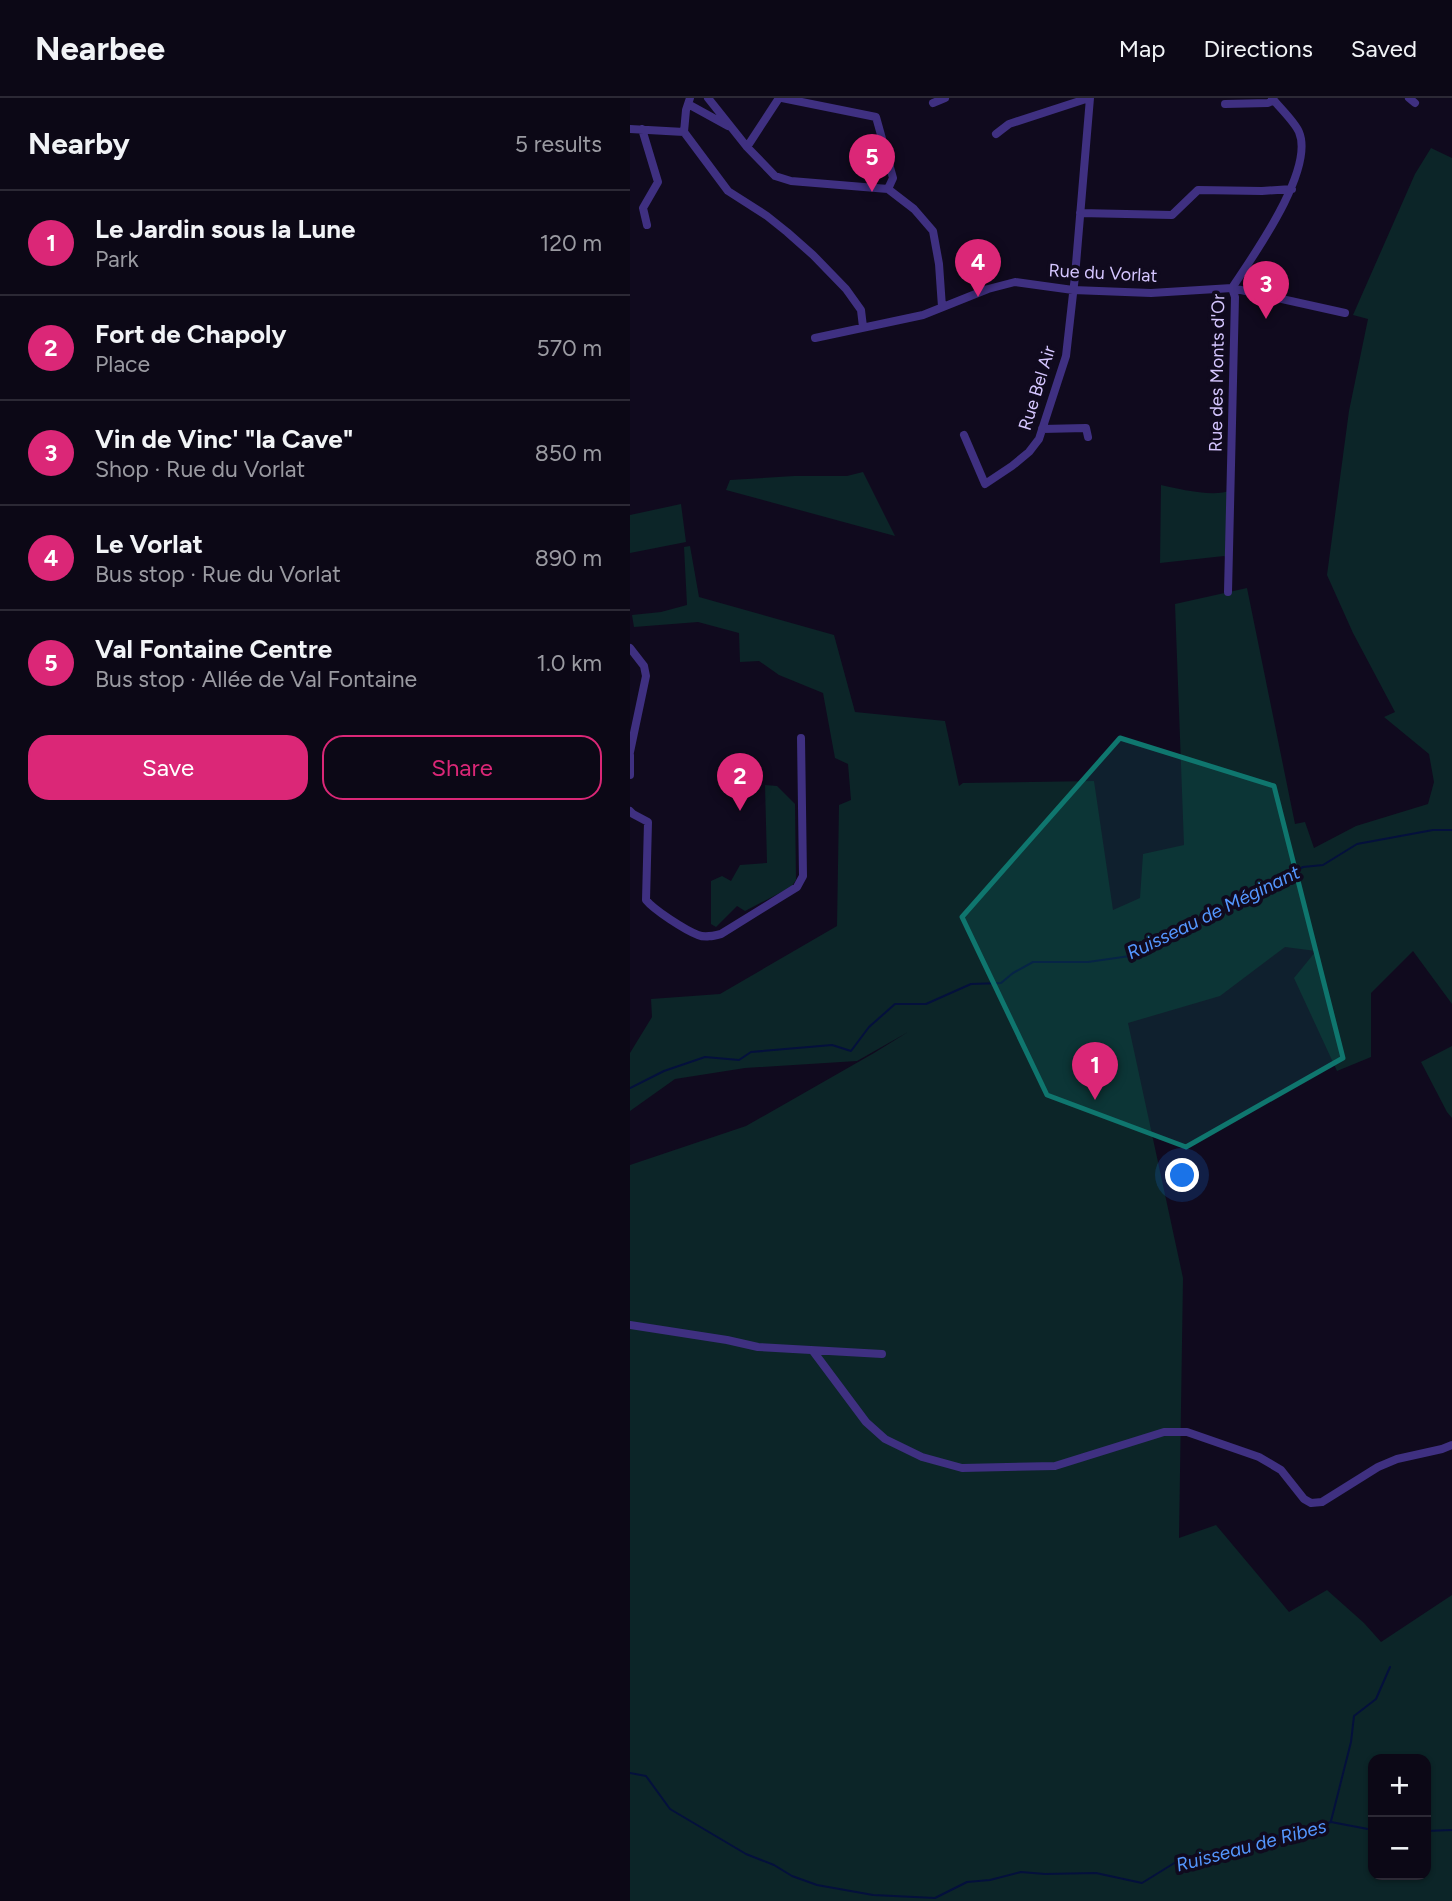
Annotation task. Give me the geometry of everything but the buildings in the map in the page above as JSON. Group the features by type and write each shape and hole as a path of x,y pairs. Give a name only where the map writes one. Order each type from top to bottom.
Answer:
{"street":[{"path":"708,98 747,147 775,176 791,181 888,190 914,209 933,232 939,264 942,307"},
{"path":"747,147 781,98 876,117 893,178 888,190"},
{"path":"933,103 944,98"},
{"path":"996,134 1009,124 1090,98"},
{"name":"Rue Bel Air","path":"964,435 985,484 1012,467 1039,439 1066,356 1090,98"},
{"path":"1226,104 1268,103 1273,99"},
{"name":"Rue des Monts d'Or","path":"1228,592 1235,297 1232,288 1292,189 1303,153 1299,132 1273,99"},
{"path":"731,127 689,101 684,132 728,191 767,216 813,255 846,289 860,310 863,327"},
{"path":"630,129 684,132"},
{"path":"642,129 658,182 643,208 647,225"},
{"path":"1080,213 1172,215 1198,190 1292,189"},
{"name":"Rue du Vorlat","path":"815,338 923,315 988,289 1015,282 1073,289 1151,293 1232,288 1345,313"},
{"path":"1042,429 1086,428 1088,437"},
{"path":"630,648 644,666 646,676 630,753 630,775"},
{"path":"630,811 648,822 646,900 652,908 699,935 712,937 721,934 797,887 803,876 801,738"},
{"path":"630,1325 758,1347 882,1354"},
{"path":"813,1351 866,1422 885,1439 922,1457 962,1468 1055,1466 1164,1432 1187,1432 1259,1457 1281,1470 1304,1499 1311,1503 1322,1502 1378,1467 1397,1459 1452,1445"}],"highlighted area":[{"path":"1120,738 1274,786 1343,1058 1186,1147 1047,1095 962,917"}],"green space":[{"path":"1431,148 1452,158 1452,1004 1413,951 1371,993 1371,1057 1337,1071 1294,978 1316,951 1285,947 1220,996 1128,1023 1183,1278 1179,1538 1216,1525 1289,1612 1327,1590 1381,1642 1452,1595 1452,1901 630,1901 630,1165 746,1126 908,1032 857,1061 745,1068 675,1079 630,1111 630,1053 652,1017 651,999 720,994 837,926 839,805 851,800 848,764 835,758 823,693 779,675 759,661 740,662 739,633 698,622 634,627 632,615 661,612 687,605 684,547 690,546 699,597 834,635 855,712 945,721 959,786 963,783 1094,781 1113,910 1140,898 1143,854 1184,845 1175,604 1247,588 1295,824 1305,822 1314,848 1356,826 1428,804 1434,782 1429,754 1384,717 1395,712 1353,633 1327,575 1349,411 1368,319 1353,315 1415,174"},
{"path":"863,472 895,536 726,490 730,480 847,476"},
{"path":"1161,485 1207,493 1231,490 1229,560 1224,556 1160,563"},
{"path":"681,504 686,542 630,553 630,515"},
{"path":"765,785 777,786 795,804 796,880 791,887 745,911 737,906 716,927 711,924 711,881 722,876 731,881 740,865 767,863"},
{"path":"1452,1046 1452,1118 1421,1062"}],"waterway":[{"name":"Ruisseau de Méginant","path":"630,1088 664,1071 705,1057 739,1060 751,1052 832,1045 851,1051 869,1027 895,1004 926,1004 971,984 1001,983 1033,962 1088,962 1130,956 1303,867 1323,865 1357,844 1433,830 1452,830"},
{"path":"1331,1821 1351,1742 1354,1716 1376,1699 1390,1667"},
{"name":"Ruisseau de Ribes","path":"630,1773 646,1776 670,1809 746,1854 817,1885 873,1895 935,1898 967,1882 990,1880 1021,1872 1096,1873 1142,1883 1176,1862 1331,1822 1368,1829"},
{"name":"Ruisseau de Ribes","path":"1431,1831 1452,1830"}],"place":[{"name":"Val Fontaine Centre","path":"872,192"},
{"name":"Le Vorlat","path":"978,297"},
{"name":"Vin de Vinc' \"la Cave\"","path":"1266,319"},
{"name":"Fort de Chapoly","path":"740,811"},
{"name":"Le Jardin sous la Lune","path":"1095,1100"}]}
